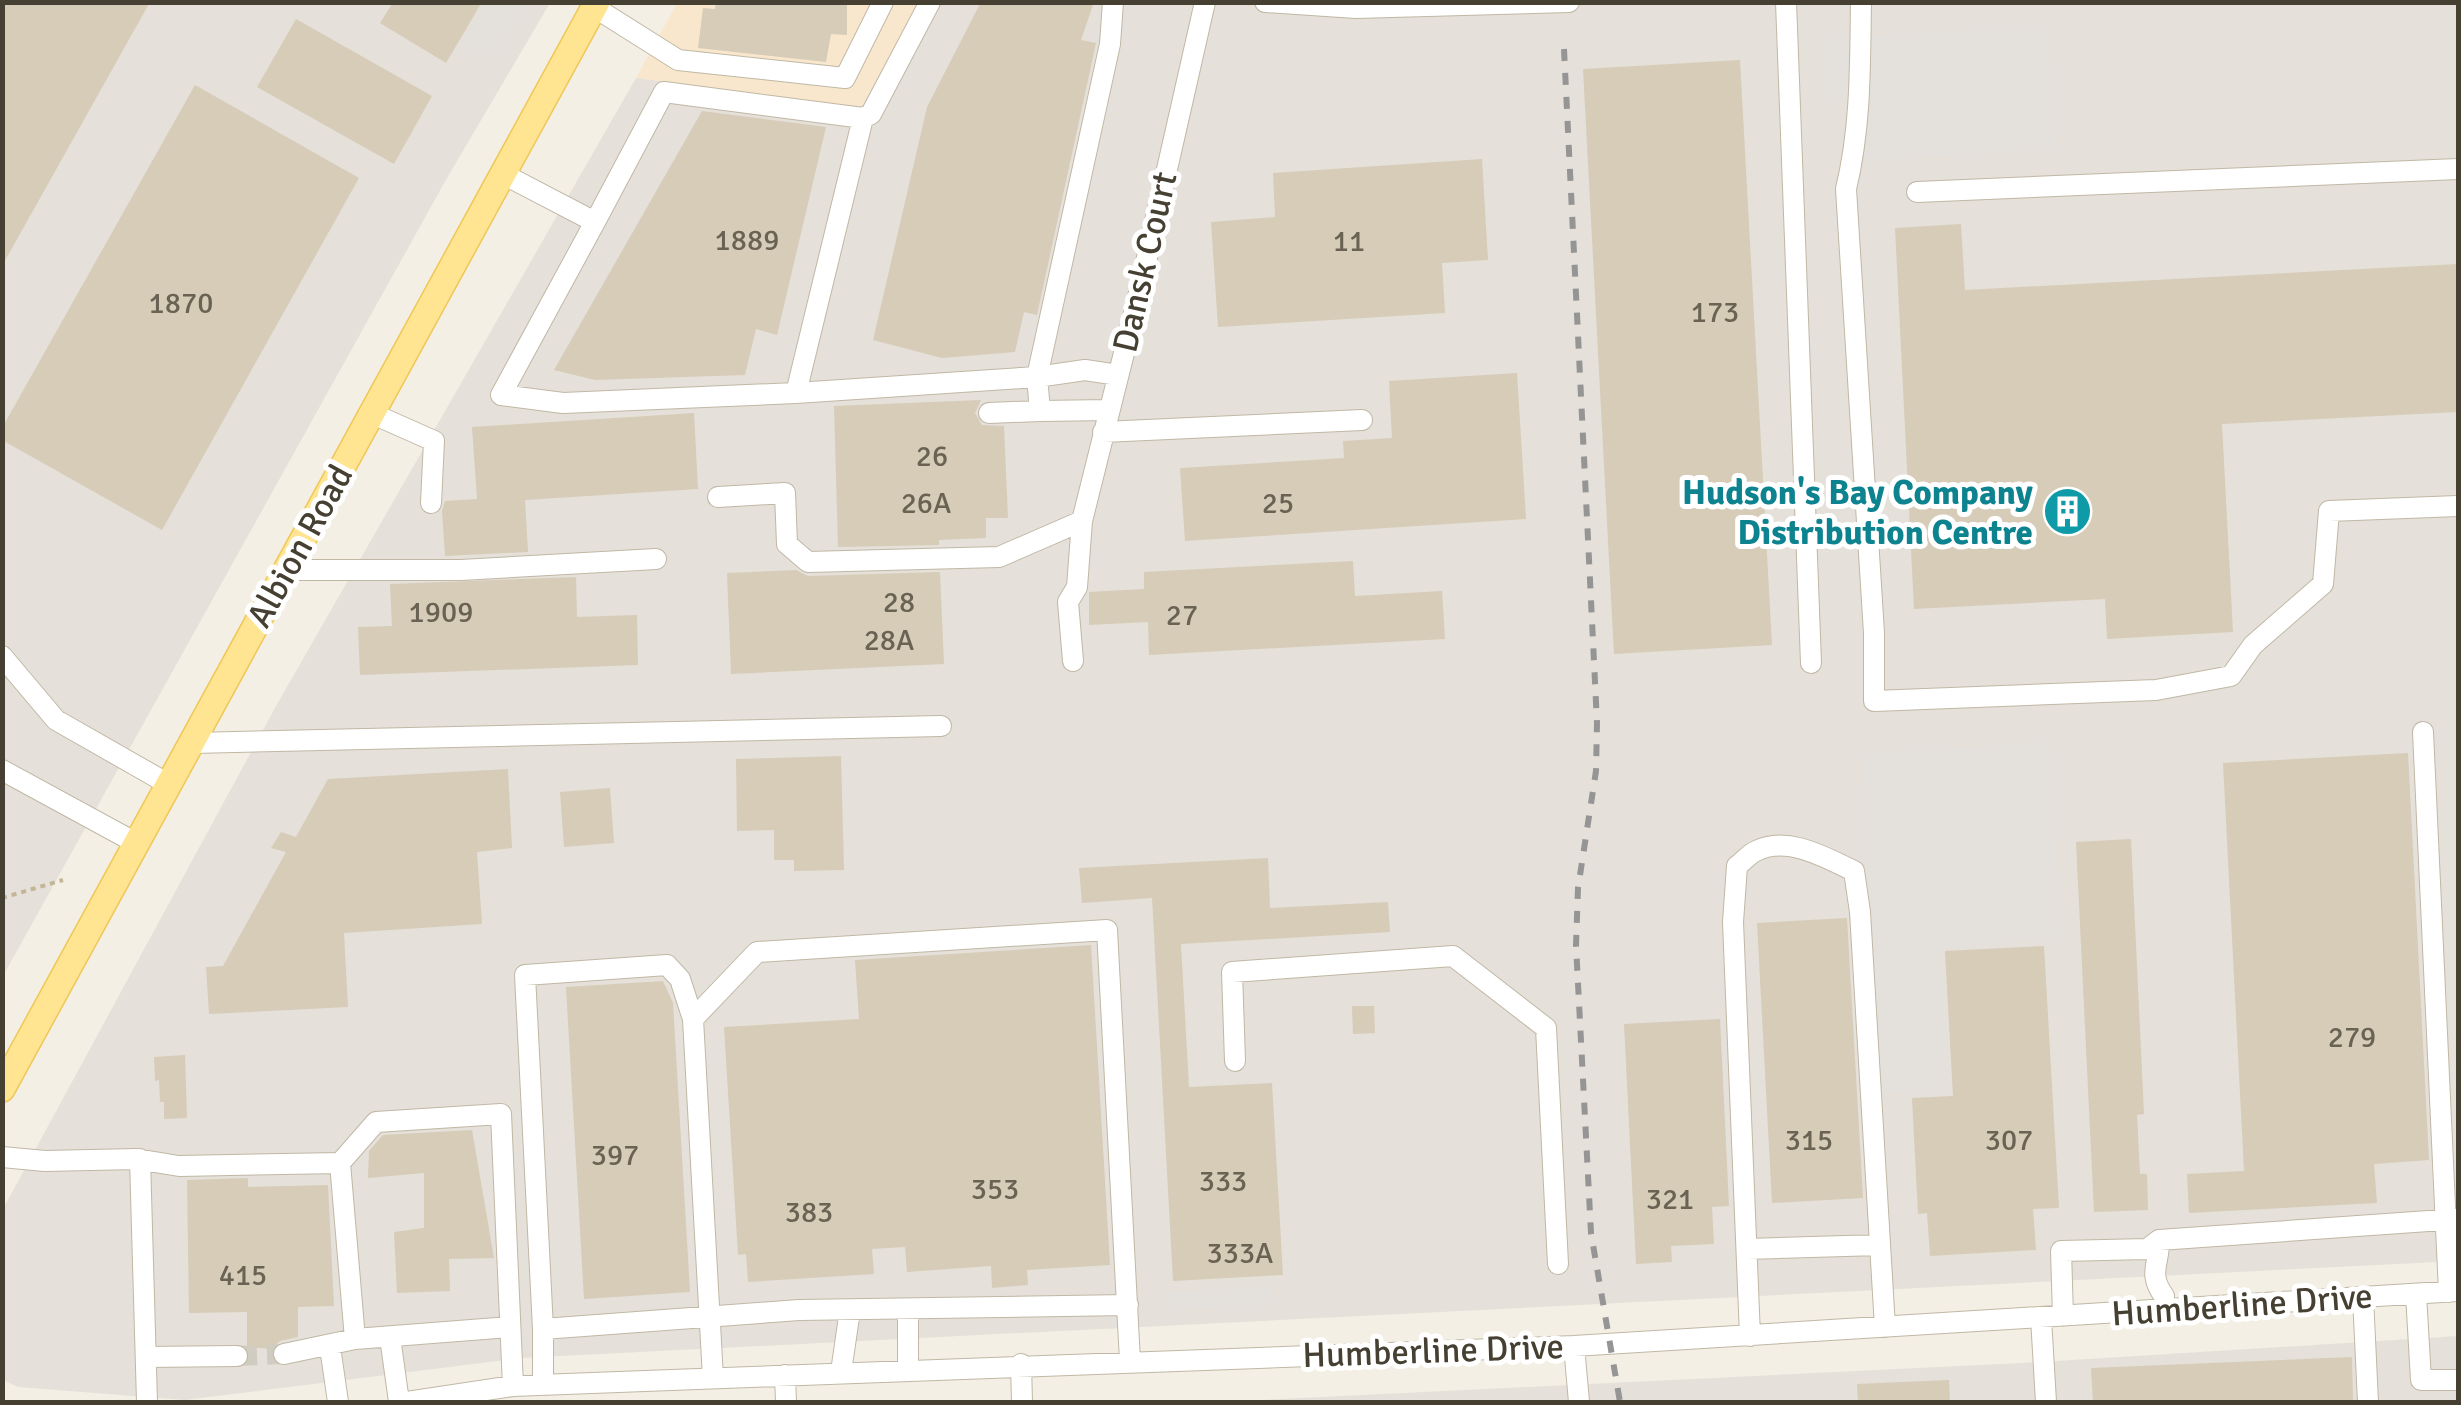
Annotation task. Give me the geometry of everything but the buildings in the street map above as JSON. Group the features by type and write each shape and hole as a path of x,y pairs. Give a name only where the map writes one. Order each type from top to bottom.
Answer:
{"main road":[{"name":"Albion Road","path":"2,1088 596,5"}],"street":[{"path":"596,5 678,60 845,78 884,2"},
{"path":"930,2 871,114 863,118 664,92 502,395 563,403 796,393 1037,377 1084,370 1118,375"},
{"path":"1040,411 1037,377 1110,44 1113,2"},
{"name":"Dansk Court","path":"1073,661 1068,602 1077,587 1082,520 1205,2"},
{"path":"1265,2 1314,8 1569,2"},
{"path":"1786,2 1810,662"},
{"path":"1861,2 1860,103 1846,189 1874,633 1874,701 2156,690 2232,676 2253,645 2323,584 2329,511 2458,506"},
{"path":"796,393 863,118"},
{"path":"1917,192 2458,169"},
{"path":"503,174 595,222"},
{"path":"989,413 1108,410"},
{"path":"373,414 434,441 430,504"},
{"path":"1103,432 1362,420"},
{"path":"718,496 784,493 787,544 808,562 999,557 1082,520"},
{"path":"288,570 460,570 656,559"},
{"path":"2,656 56,720 170,785"},
{"path":"193,743 942,726"},
{"path":"2423,732 2454,1292"},
{"path":"2,770 138,844"},
{"path":"1750,1336 1733,922 1737,866 1756,850 1780,847 1805,848 1854,871 1860,912 1885,1327"},
{"path":"693,1019 757,952 1106,930 1130,1361"},
{"path":"1235,1061 1232,972 1453,956 1546,1028 1558,1264"},
{"path":"543,1384 525,975 667,965 680,980 693,1019 713,1378"},
{"path":"355,1339 340,1163 376,1122 501,1114 514,1386"},
{"path":"2,1157 45,1161 140,1159 178,1166 340,1163"},
{"path":"140,1159 148,1402"},
{"path":"2064,1316 2061,1252 2148,1248 2452,1220"},
{"path":"2160,1244 2154,1258 2156,1284 2164,1303"},
{"path":"1747,1249 1879,1245"},
{"name":"Humberline Drive","path":"408,1402 543,1384 594,1393 713,1378 1574,1346 2041,1318 2164,1303 2454,1292"},
{"path":"2416,1294 2421,1380 2458,1380"},
{"path":"2363,1297 2368,1402"},
{"path":"543,1328 850,1310 1128,1305"},
{"path":"841,1372 850,1310"},
{"path":"908,1310 908,1370"},
{"path":"2041,1318 2046,1402"},
{"path":"284,1354 355,1339 510,1326"},
{"path":"390,1336 399,1402"},
{"path":"330,1346 338,1402"},
{"path":"1574,1346 1579,1402"},
{"path":"146,1357 237,1356"},
{"path":"1021,1364 1022,1402"},
{"path":"785,1375 786,1402"}],"path":[{"path":"2,898 63,880"}],"shaded area":[{"path":"919,2 2458,3 2458,1261 521,1358 185,1400 18,1387 3,1380 3,1209 276,706 636,78 861,108"},
{"path":"3,3 550,3 447,178 3,976"},
{"path":"485,3 526,3 495,58 462,43"},
{"path":"677,3 919,3 861,108 636,78"},
{"path":"2045,28 2056,148 1848,162 1847,99 1826,99 1825,38"},
{"path":"2048,743 2061,937 1941,948 1947,1090 1878,1092 1863,754"},
{"path":"1271,1287 1273,1304 1168,1310 1167,1293"},
{"path":"2458,1336 2458,1402 1219,1402 2022,1363"}],"tunnel":[{"path":"237,1356 284,1354"}],"railway":[{"path":"1564,49 1597,723 1596,771 1578,888 1576,945 1591,1233 1620,1402"}],"place":[{"name":"Hudson's Bay Company Distribution Centre","path":"2068,512"}]}
